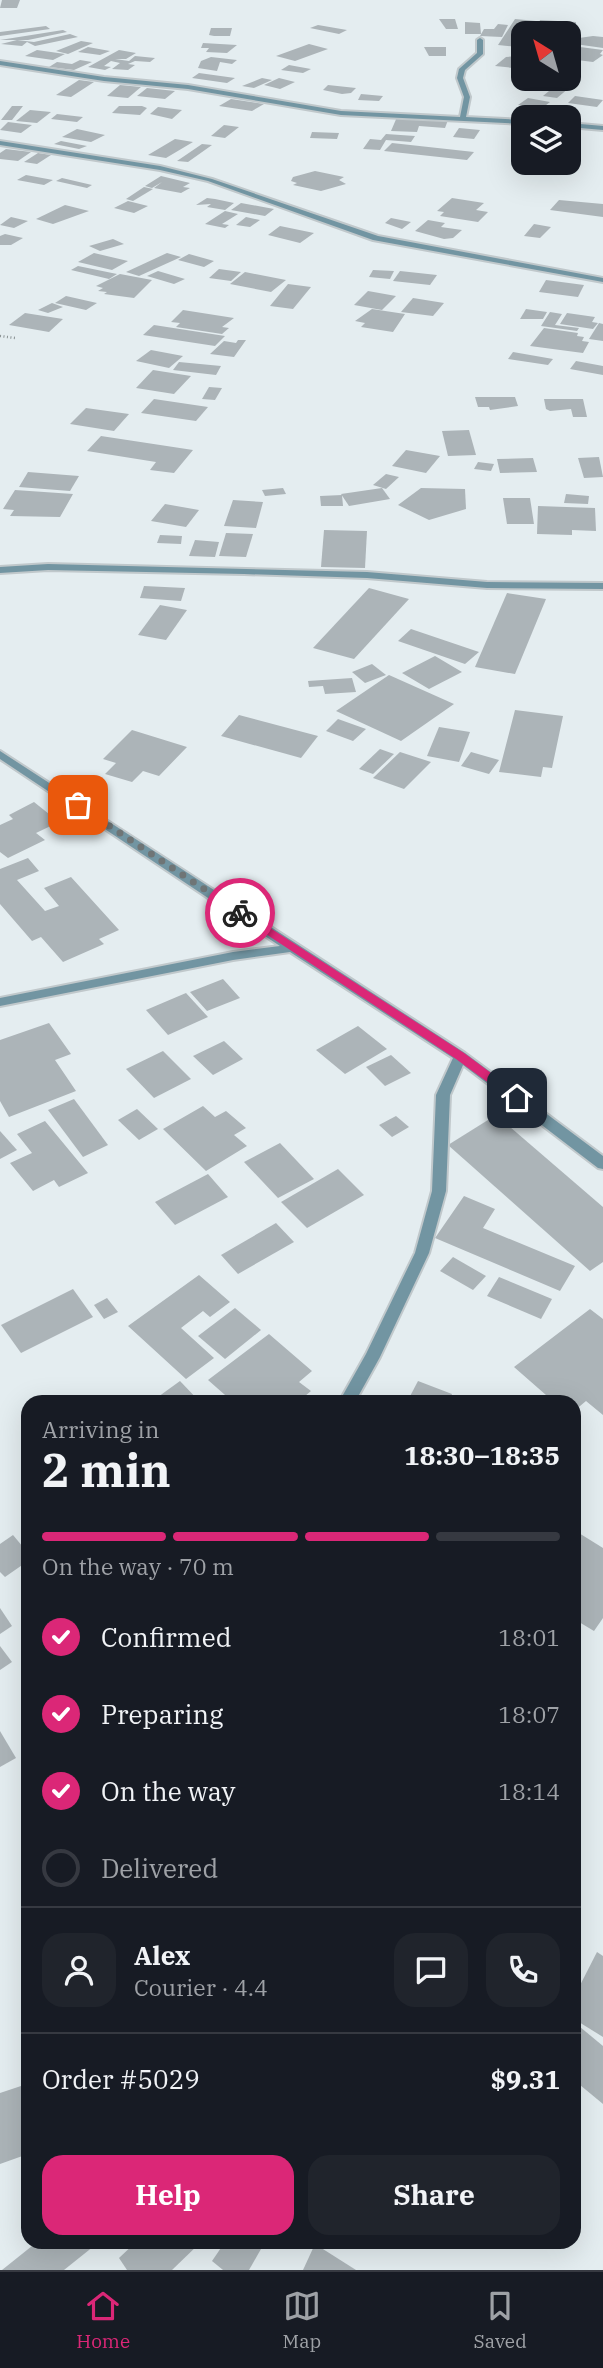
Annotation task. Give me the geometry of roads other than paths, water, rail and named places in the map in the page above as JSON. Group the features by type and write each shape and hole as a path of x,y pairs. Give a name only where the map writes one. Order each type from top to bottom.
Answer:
{"street":[{"path":"463,119 467,97 460,78 462,69 480,54 480,40"},
{"path":"0,63 104,79 188,87 341,113 511,121"},
{"path":"581,126 603,128"},
{"path":"0,143 160,168 210,180 376,238 603,280"},
{"path":"0,570 48,567 232,571 367,575 486,585 603,586"},
{"path":"0,754 460,1056 603,1164"},
{"path":"0,1002 233,956 292,948"},
{"path":"351,1395 422,1253 439,1191 443,1095 460,1056"}]}
